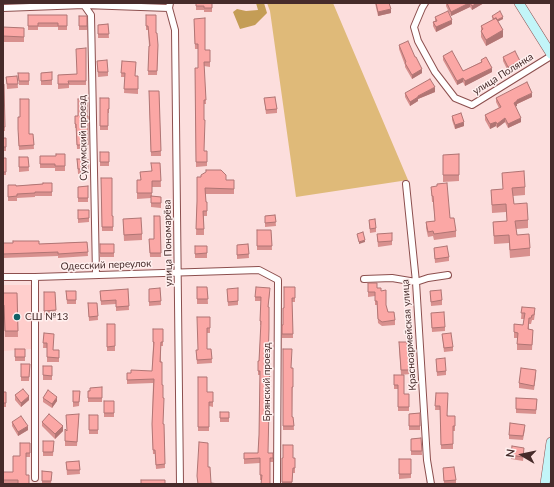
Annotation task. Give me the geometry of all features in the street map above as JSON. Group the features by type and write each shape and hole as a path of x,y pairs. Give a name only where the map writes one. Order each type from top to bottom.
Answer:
{"street":[{"path":"3,3 3,8 84,4 170,6"},
{"name":"улица Полянка","path":"425,3 414,27 418,42 435,72 455,98 472,105 551,55"},
{"path":"519,3 551,55"},
{"name":"Сухумский проезд","path":"84,4 91,15 96,275"},
{"name":"улица Пономарёва","path":"170,6 175,30 180,484"},
{"name":"Красноармейская улица","path":"406,184 416,282 428,460 431,484"},
{"name":"Одесский переулок","path":"3,277 259,270 278,280"},
{"path":"364,279 392,278 416,282 428,278 448,275"},
{"path":"35,277 35,478"},
{"name":"Брянский проезд","path":"277,484 278,280"},
{"path":"544,484 551,442"}],"shaded area":[{"path":"256,3 264,3 267,13 255,25 240,29 233,12 237,9 246,11 258,10"},
{"path":"267,3 333,3 408,180 296,197 270,11"},
{"name":"СШ №13","path":"3,285 31,285 31,349 3,351"}],"building":[{"path":"196,3 212,3 212,8 196,6"},
{"path":"376,3 389,3 391,9 378,12"},
{"path":"447,3 469,3 451,12"},
{"path":"470,3 477,3 472,6"},
{"path":"448,11 452,20 436,27 433,22 437,21 435,17"},
{"path":"500,11 503,17 497,20 496,18 494,19 492,16"},
{"path":"28,15 67,15 67,26 58,26 58,23 38,23 38,26 28,26"},
{"path":"146,15 156,15 158,45 157,71 148,71 150,46 148,26 146,26"},
{"path":"79,16 87,16 87,26 79,26"},
{"path":"205,18 205,50 210,50 210,62 204,62 206,100 204,100 204,151 207,151 207,162 196,162 195,68 198,68 198,44 195,44 194,19"},
{"path":"496,18 503,30 486,40 481,31 483,29 481,26"},
{"path":"108,24 109,34 98,34 98,25"},
{"path":"3,27 24,28 24,37 3,36"},
{"path":"408,41 422,69 412,75 405,63 406,62 399,45"},
{"path":"86,48 86,81 68,81 69,84 58,84 58,75 77,74 76,49"},
{"path":"452,51 463,71 482,62 481,60 486,57 492,68 465,81 463,78 457,81 443,56"},
{"path":"515,51 520,61 508,67 503,57"},
{"path":"107,60 108,72 98,72 97,61"},
{"path":"122,61 136,62 135,76 138,76 138,89 124,89 125,73 121,73"},
{"path":"52,72 52,80 41,81 41,73"},
{"path":"18,73 29,73 29,81 19,81"},
{"path":"17,76 18,84 7,84 6,77"},
{"path":"430,79 435,87 410,102 405,93"},
{"path":"527,82 532,93 514,103 521,118 508,124 505,118 497,124 496,122 490,124 485,115 501,107 496,98"},
{"path":"4,84 5,127 3,127"},
{"path":"149,91 159,91 161,151 151,152"},
{"path":"275,97 277,109 266,110 264,98"},
{"path":"100,98 109,98 108,126 100,126"},
{"path":"20,99 29,99 29,134 33,134 34,145 19,146 18,117 20,117"},
{"path":"78,99 87,99 88,145 77,145 75,116 78,116"},
{"path":"461,113 464,122 455,125 452,116"},
{"path":"3,138 6,138 6,147 3,147"},
{"path":"100,152 109,152 109,162 100,162"},
{"path":"56,154 65,154 65,166 40,164 40,156 56,156"},
{"path":"459,154 459,175 443,175 443,155"},
{"path":"19,157 28,157 29,167 19,167"},
{"path":"3,158 6,158 6,172 3,172"},
{"path":"77,159 88,159 88,169 78,169"},
{"path":"151,163 160,163 161,181 152,181 152,193 137,193 137,180 141,180 140,172 152,171"},
{"path":"206,170 221,170 226,175 226,180 234,180 234,189 205,188 207,211 203,211 204,229 196,229 197,177 201,177"},
{"path":"524,171 525,187 512,188 514,204 527,203 528,220 515,221 517,235 529,234 530,248 510,250 509,235 494,236 493,222 507,221 506,204 492,205 491,190 503,189 502,173"},
{"path":"101,178 112,178 113,227 102,227"},
{"path":"52,183 52,192 17,194 17,196 8,197 8,185 16,186"},
{"path":"447,183 450,218 454,218 456,231 434,234 433,231 428,232 426,222 435,221 431,187 437,186 437,184"},
{"path":"88,186 88,198 78,198 78,187"},
{"path":"151,196 161,197 161,203 151,203"},
{"path":"78,210 89,210 89,218 78,219"},
{"path":"275,215 276,222 265,223 265,216"},
{"path":"154,216 160,216 161,253 150,253 149,239 154,239"},
{"path":"141,218 142,234 124,235 123,219"},
{"path":"375,219 376,228 370,229 369,220"},
{"path":"257,230 271,230 272,246 257,246"},
{"path":"363,232 365,240 359,242 357,234"},
{"path":"392,233 392,241 378,242 377,234"},
{"path":"13,241 39,241 39,244 87,242 88,252 58,254 58,252 3,254 3,243 13,243"},
{"path":"100,244 114,244 114,253 100,253"},
{"path":"248,244 249,254 237,255 237,245"},
{"path":"195,246 207,246 207,253 195,254"},
{"path":"447,246 449,257 435,259 434,248"},
{"path":"368,283 377,283 377,288 381,288 381,291 386,290 386,305 388,312 394,312 395,320 382,322 378,319 375,292 368,292"},
{"path":"197,287 207,287 208,299 197,299"},
{"path":"256,287 270,288 268,307 268,361 270,361 268,453 273,453 273,458 270,458 270,484 261,484 262,475 260,475 260,458 244,459 244,453 258,453 260,371 258,371 258,361 261,297 255,297"},
{"path":"284,287 295,287 295,298 292,298 293,334 282,334"},
{"path":"160,288 161,301 149,302 149,289"},
{"path":"238,288 238,301 228,302 227,289"},
{"path":"128,289 129,306 116,307 116,300 101,301 100,291"},
{"path":"441,290 442,300 431,302 430,291"},
{"path":"66,291 76,291 76,300 67,300"},
{"path":"44,292 55,292 56,310 44,311"},
{"path":"3,293 17,293 18,331 5,331"},
{"path":"88,303 97,303 98,316 89,317"},
{"path":"522,307 535,308 534,315 529,318 528,329 533,330 532,345 517,344 518,333 514,332 514,324 523,325 525,313 521,313"},
{"path":"444,312 445,327 432,328 431,313"},
{"path":"197,317 210,317 210,328 207,328 207,349 211,349 212,359 197,360"},
{"path":"107,324 115,324 115,346 107,347"},
{"path":"153,329 163,329 160,362 162,362 162,385 164,398 163,424 165,464 156,465 155,450 153,450 152,424 154,379 127,380 127,373 131,373 131,370 152,371 154,342"},
{"path":"44,333 54,334 53,350 59,350 59,358 47,357 47,343 43,343"},
{"path":"451,333 453,347 444,348 442,334"},
{"path":"399,342 407,342 408,356 410,356 410,370 401,370"},
{"path":"15,349 25,349 25,357 15,357"},
{"path":"283,349 292,349 292,417 294,426 283,426"},
{"path":"445,358 446,371 437,372 436,359"},
{"path":"21,364 30,364 29,377 21,377"},
{"path":"43,366 52,366 52,376 43,375"},
{"path":"521,368 536,370 534,386 519,383"},
{"path":"394,375 404,375 404,394 409,394 409,407 398,407 398,385 394,385"},
{"path":"198,377 207,377 207,392 213,392 213,402 209,402 209,427 198,427"},
{"path":"102,387 102,398 88,398 88,391 90,391 90,388"},
{"path":"23,389 29,396 21,403 15,395"},
{"path":"48,390 57,397 52,404 43,398"},
{"path":"73,391 80,391 79,402 73,402"},
{"path":"3,392 6,392 6,403 3,403"},
{"path":"436,393 448,393 447,416 455,416 455,426 453,426 453,444 441,445 440,406 435,406"},
{"path":"516,398 537,399 536,410 516,409"},
{"path":"104,401 114,401 114,413 104,413"},
{"path":"220,412 229,412 229,418 220,418"},
{"path":"420,413 420,426 409,426 409,414"},
{"path":"49,414 63,426 55,434 42,422"},
{"path":"79,414 77,442 65,441 65,429 67,431 66,415"},
{"path":"89,415 98,415 98,430 89,430"},
{"path":"21,416 28,426 18,432 12,422"},
{"path":"510,423 525,425 523,436 509,435"},
{"path":"421,438 422,451 411,451 411,439"},
{"path":"43,441 54,441 53,452 43,452"},
{"path":"199,442 208,443 208,467 210,467 211,483 219,484 198,484"},
{"path":"20,443 30,443 30,453 26,453 26,475 29,475 29,484 18,484 18,480 3,480 3,472 13,472 13,456 20,456"},
{"path":"283,445 293,445 295,468 293,468 292,482 282,482"},
{"path":"512,446 524,448 523,457 511,455"},
{"path":"399,459 411,459 411,474 399,474"},
{"path":"79,461 80,470 67,470 66,462"},
{"path":"454,467 456,480 444,481 443,468"},
{"path":"42,471 52,472 51,481 42,481"},
{"path":"141,480 165,480 165,484 141,484"}],"place":[{"name":"СШ №13","path":"17,317"}]}
